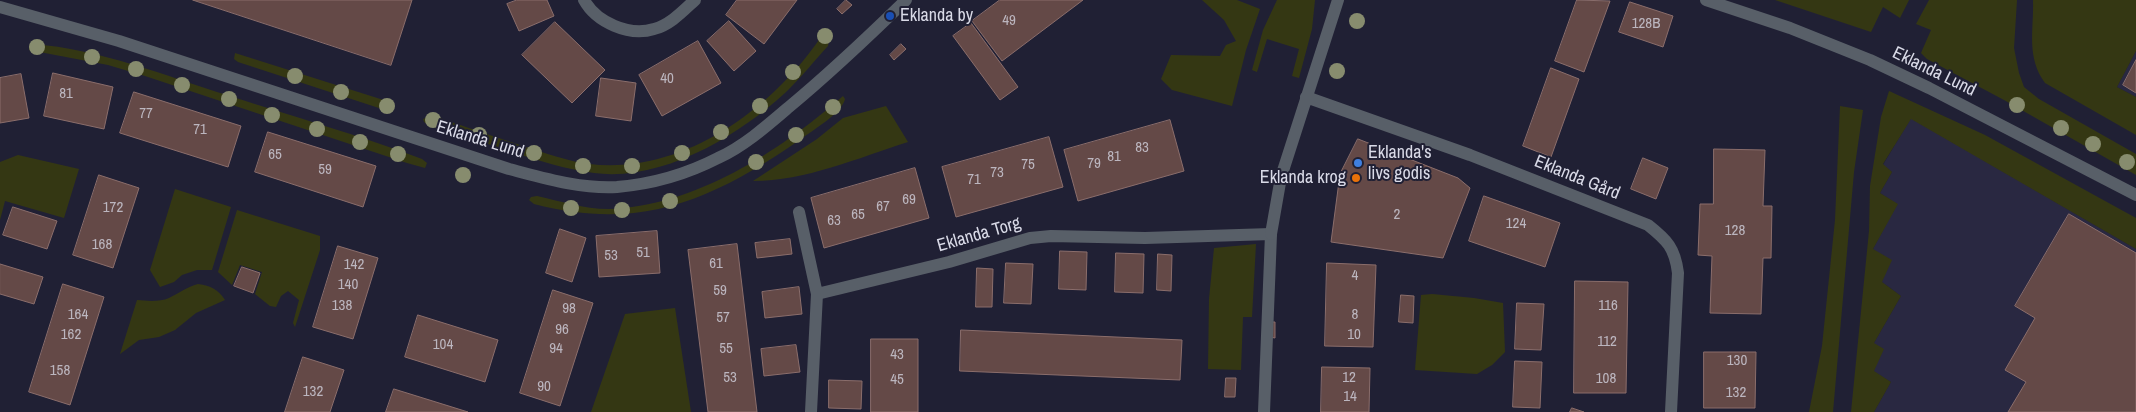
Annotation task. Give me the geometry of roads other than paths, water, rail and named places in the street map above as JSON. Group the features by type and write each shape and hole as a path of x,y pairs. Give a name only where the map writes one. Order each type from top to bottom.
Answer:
{"street":[{"path":"584,0 594,14 606,22 621,28 638,31 655,29 674,18 695,0"},
{"name":"Eklanda Lund","path":"0,7 119,40 509,169 564,182 616,187 644,184 676,176 720,158 767,126 824,78 906,0"},
{"path":"1264,412 1271,234 1281,177 1338,0"},
{"name":"Eklanda Lund","path":"1706,0 1790,28 1870,60 1929,88 2136,196"},
{"name":"Eklanda Gård","path":"1306,97 1478,158 1648,225 1662,237 1672,248 1676,258 1676,320 1671,412"},
{"path":"799,212 817,294 811,412"},
{"name":"Eklanda Torg","path":"817,294 950,262 1030,238 1051,236 1145,238 1271,234"}],"place":[{"name":"Eklanda by","path":"890,16"},
{"name":"Eklanda's livs godis","path":"1358,163"},
{"name":"Eklanda krog","path":"1356,178"}]}
